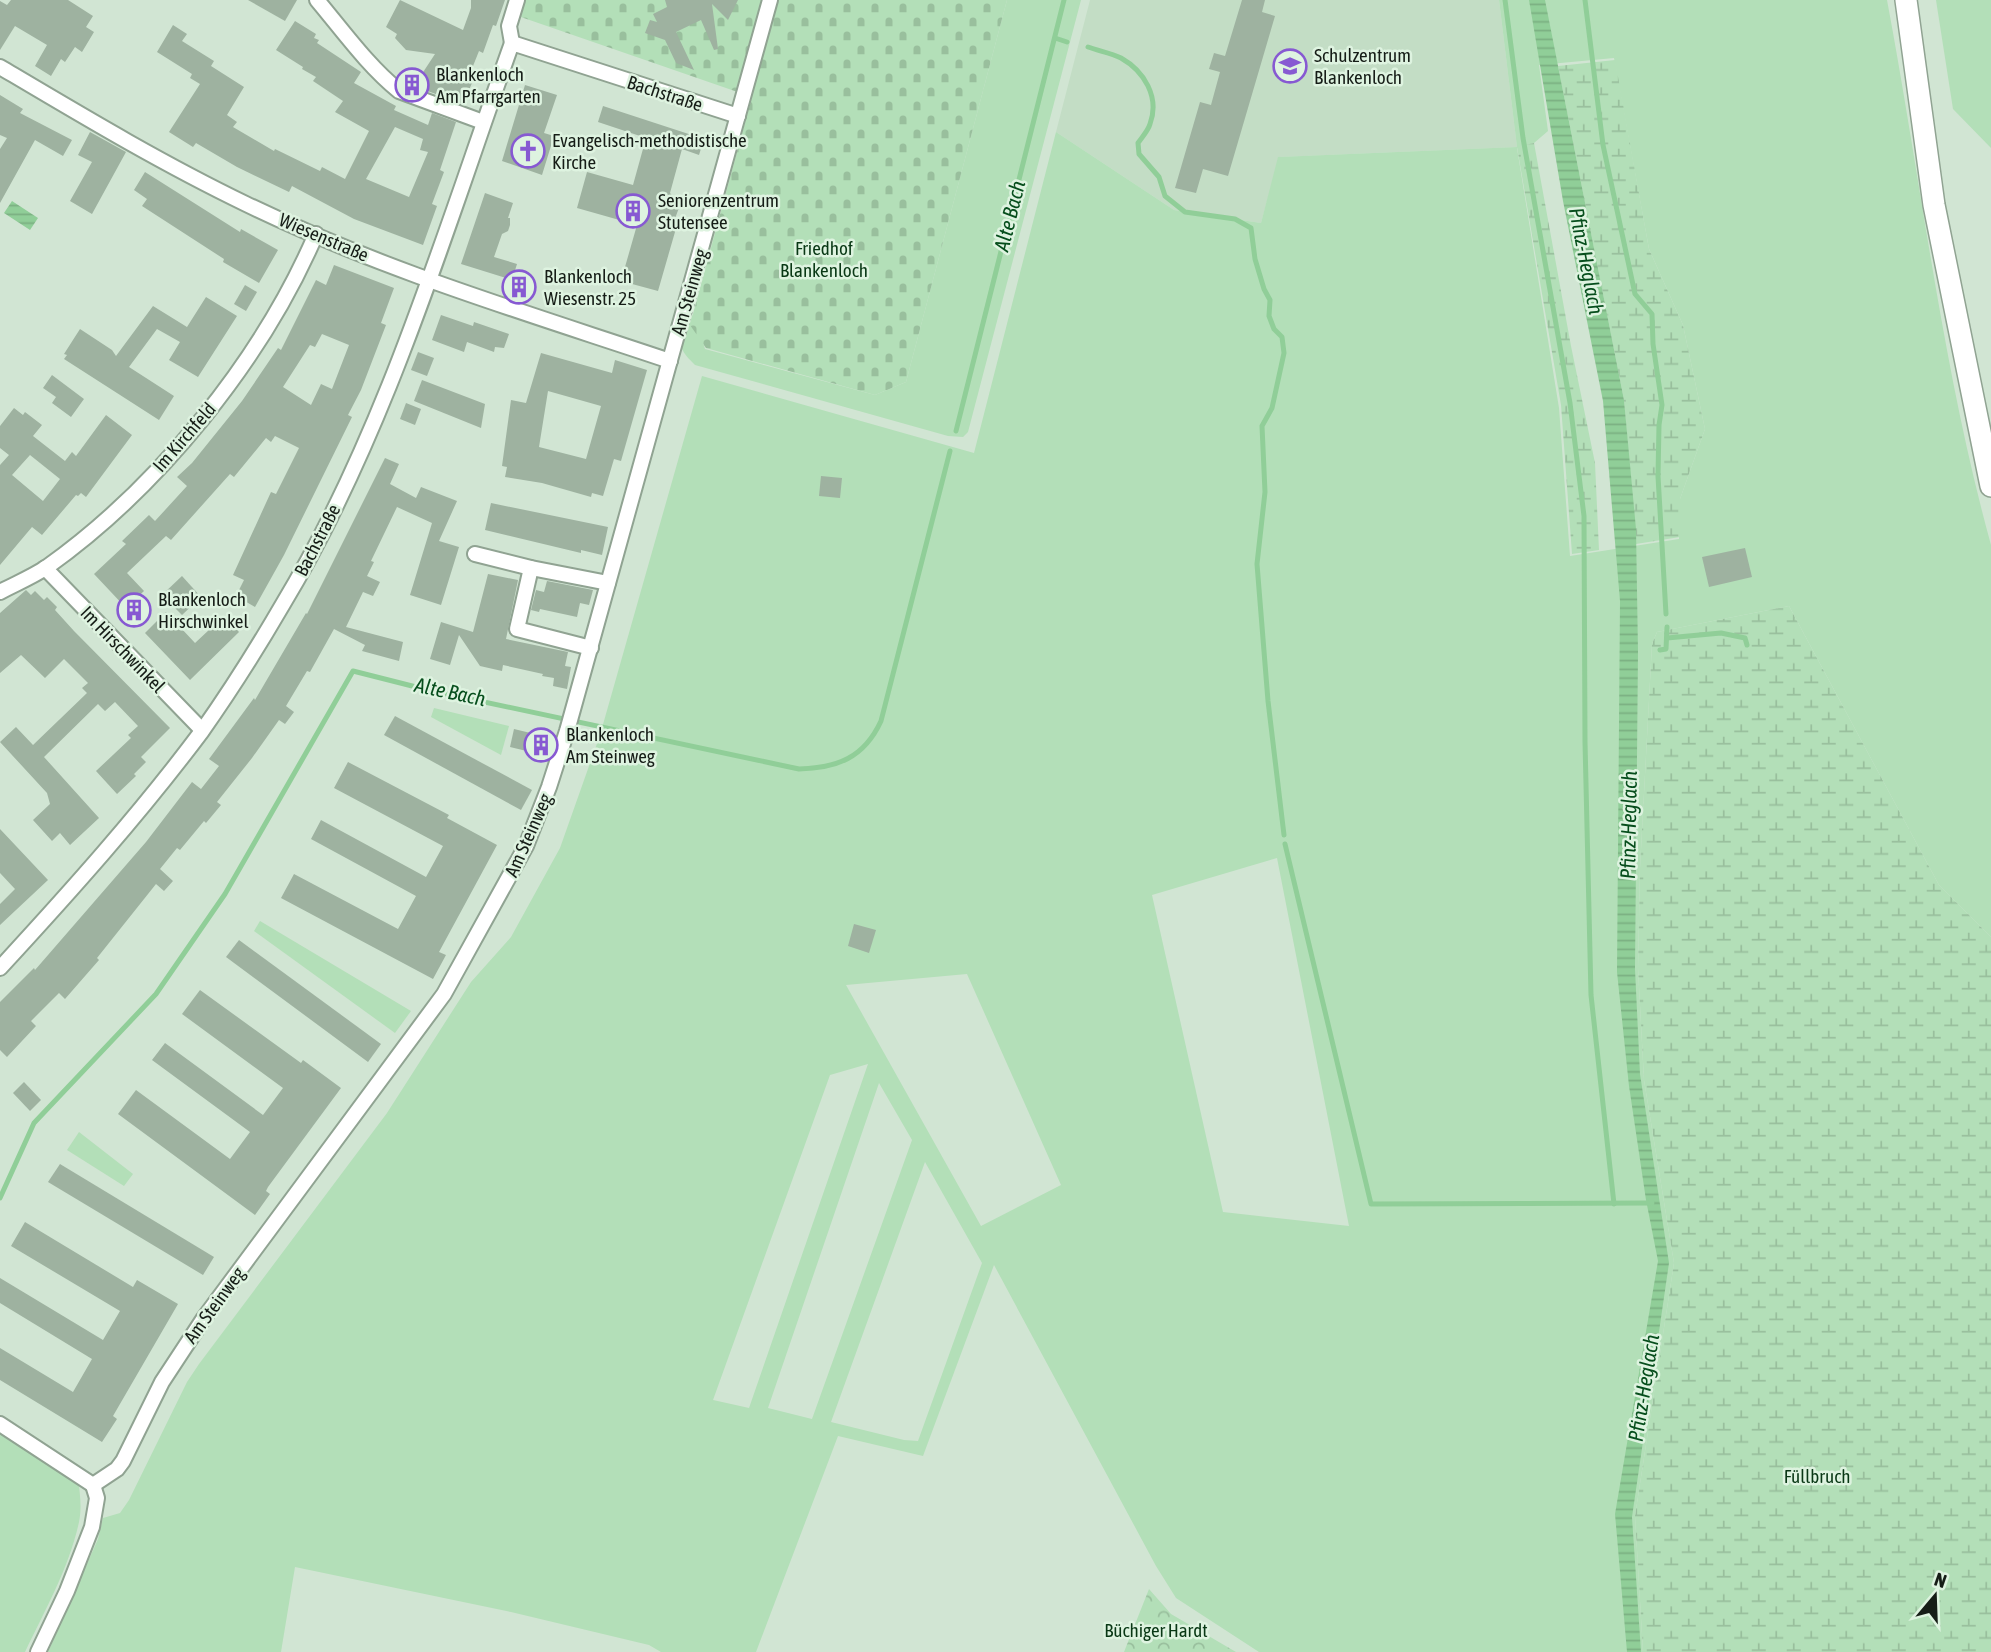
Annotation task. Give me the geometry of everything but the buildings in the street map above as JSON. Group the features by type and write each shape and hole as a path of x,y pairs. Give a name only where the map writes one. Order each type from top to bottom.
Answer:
{"main road":[{"path":"1906,0 1934,205 1991,486"}],"street":[{"path":"317,0 372,64 400,91 483,122"},
{"name":"Bachstraße","path":"0,968 109,846 202,730 284,603 354,468 429,280 512,43 509,26 517,0"},
{"name":"Am Steinweg","path":"93,1485 117,1469 130,1449 162,1382 204,1318 444,994 526,846 550,787 591,648 770,0"},
{"name":"Bachstraße","path":"512,43 737,117"},
{"name":"Wiesenstraße","path":"0,67 136,147 247,205 429,280 670,361"},
{"name":"Im Kirchfeld","path":"0,592 45,568 108,518 162,463 243,365 279,307 316,234"},
{"path":"475,554 608,583"},
{"name":"Im Hirschwinkel","path":"45,568 202,730"},
{"path":"531,568 517,629 591,648"},
{"path":"0,1424 93,1485 97,1498 92,1527 67,1591 38,1652"}],"shaded area":[{"name":"Schulzentrum Blankenloch","path":"1090,0 1499,0 1517,147 1279,157 1261,223 1174,210 1056,132"}],"green space":[{"name":"Friedhof Blankenloch","path":"523,0 1007,0 906,382 875,395 706,348 690,325 752,97 518,16"},
{"path":"1007,0 1081,0 968,432 963,437 948,436 695,365 681,347 690,315 695,316 705,349 875,395 906,382"},
{"path":"1499,0 1887,0 1933,274 1959,410 1991,545 1991,937 1939,885 1789,606 1657,632 1652,644 1640,868 1638,968 1644,1080 1674,1263 1635,1516 1643,1652 1259,1652 1176,1598 1156,1566 994,1265 923,1456 838,1436 756,1652 661,1652 649,1645 511,1612 295,1567 281,1652 48,1652 98,1539 103,1518 120,1513 129,1500 187,1382 387,1113 471,982 511,937 560,848 600,735 702,376 974,453 1056,132 1174,210 1261,223 1278,157 1517,147","holes":["1614,58 1649,249 1683,325 1705,429 1680,499 1679,539 1570,556 1559,408 1517,148 1534,143 1548,131 1539,65","1277,858 1349,1226 1223,1212 1152,895","967,974 1061,1185 981,1226 846,985","868,1064 749,1408 713,1400 830,1075","879,1083 912,1140 812,1419 768,1408","925,1162 982,1263 918,1441 831,1422"]},
{"path":"1936,0 1991,0 1991,148 1953,109"},
{"path":"1615,60 1649,249 1683,325 1705,429 1680,499 1680,537 1636,544 1624,400 1558,66"},
{"path":"1534,143 1595,463 1599,550 1572,554 1561,405 1517,147"},
{"name":"Füllbruch","path":"1789,606 1939,885 1991,937 1991,1652 1643,1652 1635,1516 1674,1263 1644,1080 1638,968 1640,868 1652,644 1657,632"},
{"path":"434,708 509,726 501,755 431,717"},
{"path":"260,921 411,1011 395,1033 254,931"},
{"path":"79,1132 133,1174 124,1186 67,1150"},
{"path":"0,1431 78,1479 81,1506 75,1539 56,1588 25,1652 0,1652"},
{"name":"Büchiger Hardt","path":"1149,1589 1171,1614 1236,1652 1124,1652"}],"water":[{"name":"Pfinz-Heglach","path":"1529,0 1545,0 1624,400 1636,529 1638,652 1635,969 1640,1074 1669,1263 1632,1517 1641,1652 1627,1652 1615,1514 1658,1261 1629,1086 1617,972 1620,601 1603,401 1563,201"},
{"path":"12,201 38,218 30,230 4,213"}],"waterway":[{"name":"Alte Bach","path":"956,431 1064,0"},
{"path":"1505,0 1523,138 1570,403 1584,516 1585,742 1591,995 1614,1204"},
{"path":"1585,0 1603,145 1635,294 1652,314 1653,344 1662,405 1658,476 1666,614"},
{"path":"1055,38 1067,42"},
{"path":"1088,47 1129,63 1148,86 1153,114 1148,129 1138,143 1139,154 1159,177 1165,196 1185,212 1235,219 1251,228 1255,259 1270,300 1269,316 1274,329 1282,337 1284,353 1272,408 1262,426 1265,492 1257,564 1268,701 1284,835"},
{"name":"Alte Bach","path":"0,1198 34,1123 156,994 225,894 353,671 428,690 799,769 837,763 858,752 874,734 881,721 950,451"},
{"path":"1660,650 1666,649 1667,627"},
{"path":"1667,638 1721,633 1745,638 1747,645"},
{"path":"1285,844 1371,1204 1652,1203"}],"place":[{"name":"Schulzentrum Blankenloch","path":"1290,66"},
{"name":"Blankenloch Am Pfarrgarten","path":"412,85"},
{"name":"Evangelisch-methodistische Kirche","path":"528,151"},
{"name":"Seniorenzentrum Stutensee","path":"633,211"},
{"name":"Blankenloch Wiesenstr. 25","path":"519,287"},
{"name":"Blankenloch Hirschwinkel","path":"134,610"},
{"name":"Blankenloch Am Steinweg","path":"541,745"}]}
